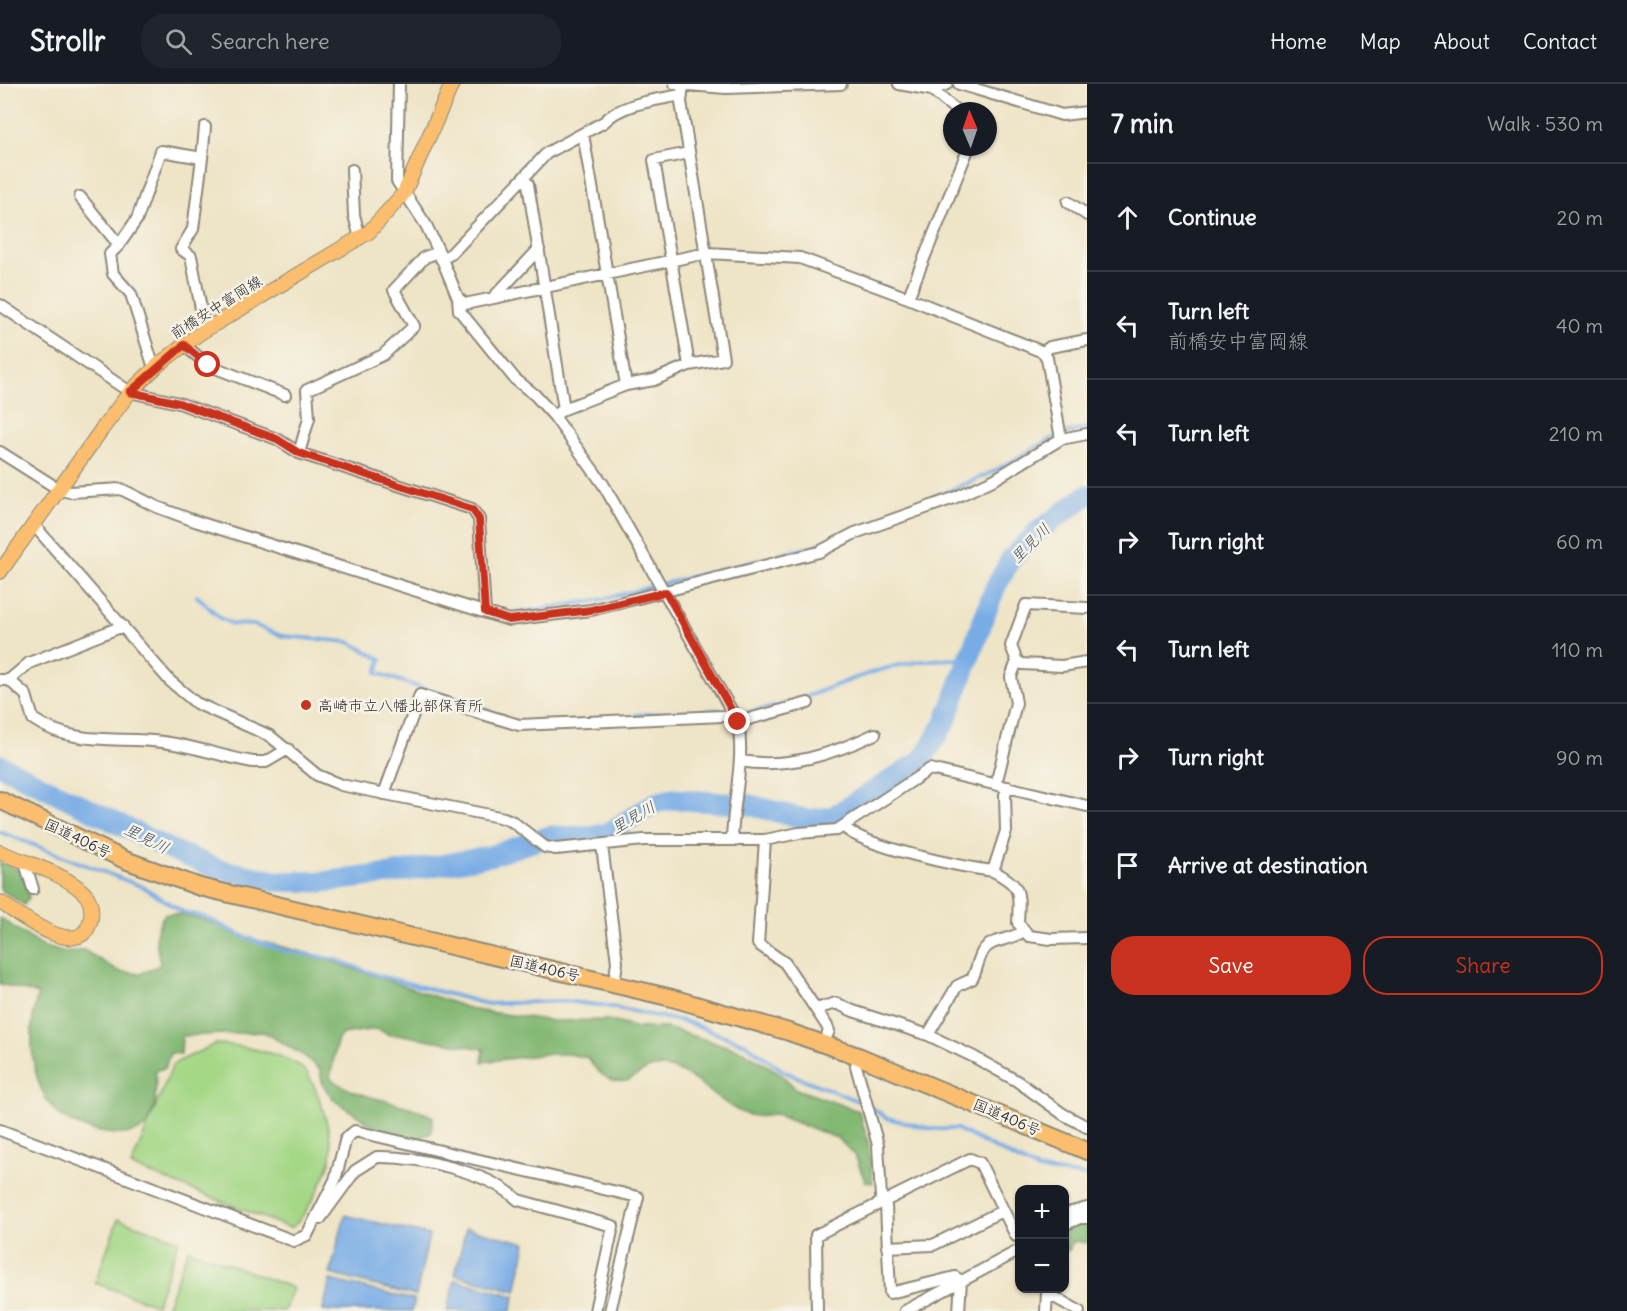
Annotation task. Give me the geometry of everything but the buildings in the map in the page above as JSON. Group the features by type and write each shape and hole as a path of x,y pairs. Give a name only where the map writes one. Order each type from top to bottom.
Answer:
{"highway":[{"name":"国道406号","path":"0,800 125,860 201,887 614,984 756,1022 858,1056 1087,1151"}],"main road":[{"name":"前橋安中富岡線","path":"0,572 130,392 154,369 205,330 360,238 404,193 452,84"},
{"path":"0,852 73,884 88,897 91,920 83,932 72,937 58,937 0,902"}],"street":[{"path":"399,84 398,181 426,225 458,298 459,310 515,379 535,395 554,416 603,484 736,717 740,761 734,797 732,840"},
{"path":"299,453 309,418 307,390 383,355 414,326 394,290 425,257 450,254 548,153 604,122 611,115 680,88 841,84"},
{"path":"899,84 931,87 947,84"},
{"path":"959,84 1062,115 1087,112"},
{"path":"931,87 947,102"},
{"path":"554,416 564,409 626,385 654,380 689,365 723,359 680,88"},
{"path":"205,127 193,229 181,249 191,256 205,330"},
{"path":"583,134 626,385"},
{"path":"154,369 131,294 113,274 110,254 137,219 161,151 202,158"},
{"path":"689,153 654,160 689,365"},
{"path":"908,298 965,156"},
{"path":"352,170 354,215 360,238"},
{"path":"524,180 528,184 564,409"},
{"path":"80,197 119,244"},
{"path":"1068,202 1087,215"},
{"path":"493,298 539,249"},
{"path":"458,298 465,304 707,253 800,258 908,298 1042,352 1047,358 1061,439"},
{"path":"0,305 130,392 179,403 277,439 299,453 477,512 485,612"},
{"path":"1042,352 1050,347 1087,340"},
{"path":"184,345 208,365 285,395"},
{"path":"0,452 60,490 70,492 121,489 157,507 186,517 509,620 591,610 819,552 855,533 954,498 995,478 1061,439 1087,434"},
{"path":"33,524 170,681 196,703 270,736 317,775 341,785 504,818 545,847 556,849 602,846 664,839 765,840 844,827 930,769 1087,806"},
{"path":"1087,608 1026,605 1011,646 1017,661 1022,664 1062,666 1087,662"},
{"path":"123,626 29,663 5,680 26,695 33,719 72,736 98,740 164,742 253,762 266,762 288,749"},
{"path":"999,776 1017,703 1011,677 1017,661"},
{"path":"384,794 420,695 519,725 736,717 808,703"},
{"path":"740,761 779,762 811,759 875,734"},
{"path":"993,871 1006,831 1008,787"},
{"path":"844,827 855,835 919,856 993,871 1005,878 1017,888 1020,901 1018,923 1029,936 1051,939 1087,938"},
{"path":"765,840 758,944 785,963 816,1009 829,1031 823,1044"},
{"path":"602,846 616,943 617,962 614,984"},
{"path":"25,863 33,889"},
{"path":"928,1035 957,986 972,979 984,950 995,942 1017,936 1023,931"},
{"path":"816,1009 837,1003 853,1011 928,1035 1017,1081 1063,1114 1087,1127"},
{"path":"858,1056 856,1066 878,1145 890,1293 955,1277 961,1281"},
{"path":"0,1130 294,1241 307,1235 355,1171 368,1160 389,1156 482,1177 507,1189 518,1200 613,1226 595,1311"},
{"path":"307,1235 335,1180 346,1138 355,1131 638,1197 610,1311"},
{"path":"817,1311 816,1235 970,1159 980,1163 1015,1234"},
{"path":"1069,1213 1087,1208"},
{"path":"887,1247 933,1245 1002,1211"},
{"path":"1069,1223 1080,1218 1087,1218"},
{"path":"905,1311 1015,1253"},
{"path":"959,1311 961,1281"},
{"path":"1046,1311 1047,1293 1079,1311"},
{"path":"1084,1311 1087,1306"}],"green space":[{"path":"0,862 23,872 29,897 24,905 0,889"},
{"path":"165,914 181,914 205,920 248,938 314,955 474,1010 553,1021 607,1020 638,1028 667,1028 743,1051 780,1073 796,1089 859,1111 868,1142 873,1183 865,1181 855,1155 837,1138 774,1114 758,1116 743,1113 701,1084 671,1069 654,1067 646,1069 632,1079 619,1081 603,1075 588,1058 569,1054 546,1054 482,1062 484,1049 390,1035 377,1029 342,1034 337,1041 330,1078 341,1086 367,1096 421,1111 433,1117 431,1133 421,1138 379,1130 335,1101 323,1086 320,1070 303,1055 264,1032 182,1036 181,1054 170,1053 165,1068 156,1070 155,1105 146,1127 135,1132 118,1134 79,1126 65,1119 54,1109 42,1091 37,1078 32,1035 38,994 0,984 0,918 42,946 65,953 84,950 118,971 140,974 160,965 156,933"},
{"path":"215,1044 260,1051 295,1063 308,1075 319,1097 330,1138 331,1158 320,1186 308,1207 296,1224 290,1228 131,1166 173,1064"},
{"path":"118,1219 179,1240 156,1305 95,1283"},
{"path":"1087,1221 1087,1243 1074,1241 1069,1250 1069,1228"},
{"path":"188,1249 293,1288 284,1311 165,1311"}],"water":[{"path":"345,1215 429,1235 416,1296 330,1274"},
{"path":"466,1228 526,1243 516,1291 455,1275"},
{"path":"330,1280 415,1300 412,1311 323,1311"},
{"path":"455,1280 515,1296 511,1311 447,1311"}],"waterway":[{"path":"1062,434 1087,428"},
{"path":"900,512 993,472 1055,437"},
{"name":"里見川","path":"0,765 169,849 218,869 274,881 322,882 390,874 490,856 550,836 592,837 608,833 655,803 673,799 750,805 808,820 832,817 921,761 945,723 995,588 1011,559 1037,532 1087,495"},
{"path":"506,614 599,600 811,547 840,536"},
{"path":"197,596 220,618 232,624 254,625 282,636 349,642 381,659 377,673 489,711"},
{"path":"739,708 743,714 783,705 865,675 905,664 947,659 968,660"},
{"path":"636,715 719,710"},
{"path":"0,832 143,887 183,912 205,917 240,935 282,950 337,960 380,976 487,1004 564,1001 606,1006 686,1022 746,1044 785,1072 863,1103"},
{"path":"870,1107 887,1118 932,1129 957,1129 1038,1170 1087,1176"}],"place":[{"name":"高崎市立八幡北部保育所","path":"306,705"}],"route":[{"path":"208,365 184,345 158,365 130,392 179,403 277,439 299,453 477,512 485,612 503,620 591,610 666,592 738,722"}]}
